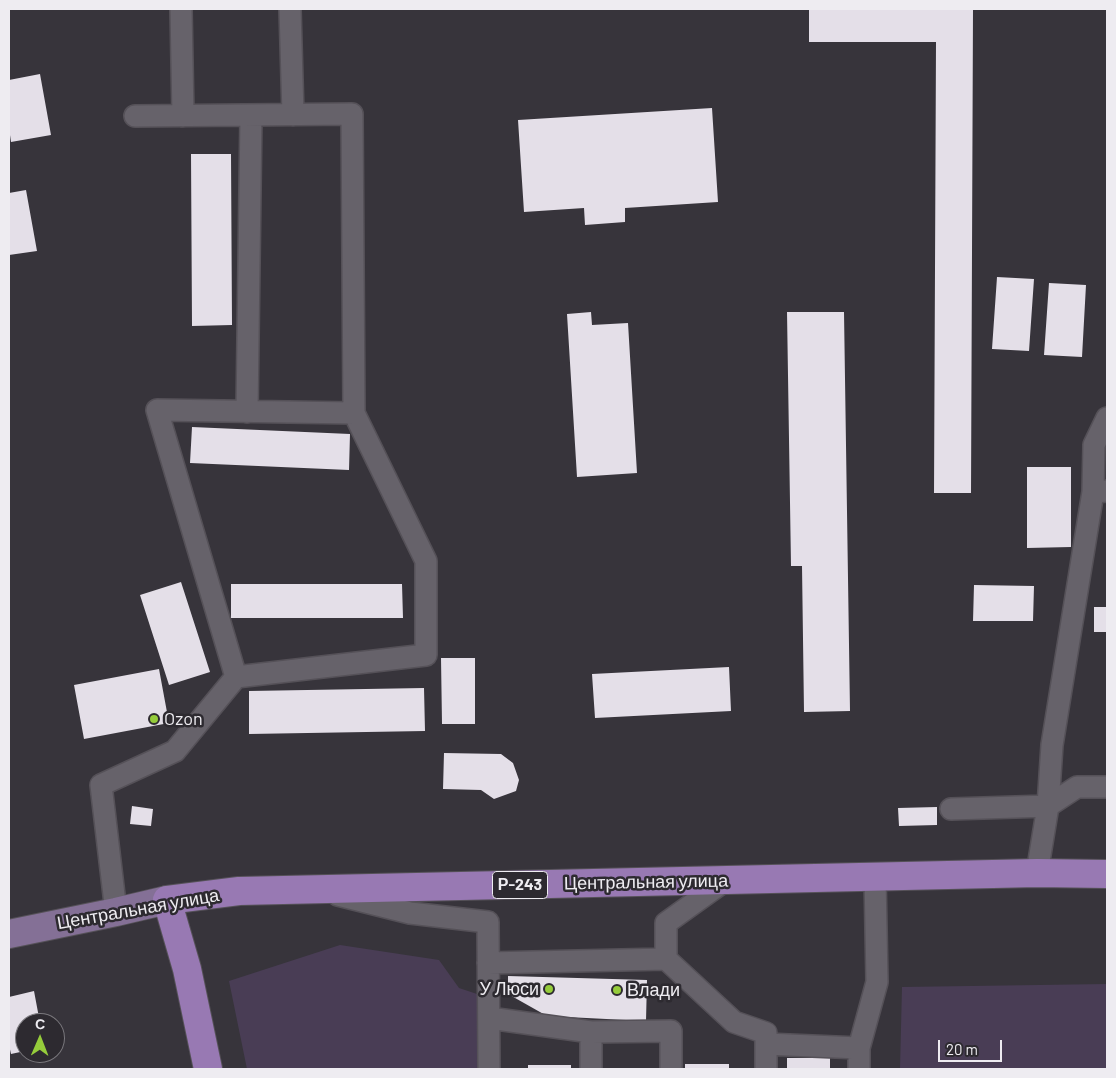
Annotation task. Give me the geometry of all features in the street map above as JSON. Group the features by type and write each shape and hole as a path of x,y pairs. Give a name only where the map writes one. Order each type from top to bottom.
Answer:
{"highway":[{"name":"Центральная улица","path":"167,900 239,892 1037,873 1107,874"},
{"path":"167,900 187,968 208,1069"}],"main road":[{"name":"Центральная улица","path":"9,934 167,900"}],"lane":[{"path":"182,9 183,116"},
{"path":"290,9 293,115"},
{"path":"116,912 100,785 175,751 236,677 426,655 426,561 354,413 352,114 135,116"},
{"path":"247,412 251,115"},
{"path":"236,677 157,410 354,413"},
{"path":"1037,873 1048,806 1052,745 1100,491 1094,445 1107,418"},
{"path":"950,809 1048,806 1077,787 1107,787"},
{"path":"859,1069 858,1048 877,982 875,877"},
{"path":"666,959 666,923 726,880"},
{"path":"314,890 410,913 488,922 489,1069"},
{"path":"488,963 666,959 734,1022 766,1033 766,1069"},
{"path":"489,1018 591,1032 671,1031 670,1069"},
{"path":"591,1032 591,1069"},
{"path":"766,1044 858,1048"}],"shaded area":[{"path":"340,945 439,960 459,988 495,1000 501,1069 247,1069 229,981"},
{"path":"1107,984 1107,1069 900,1069 902,987"}],"building":[{"path":"809,9 973,9 971,493 934,493 936,42 809,42"},
{"path":"40,74 51,135 11,142 9,128 9,80"},
{"path":"712,108 718,202 625,208 625,222 585,225 584,208 524,212 518,120"},
{"path":"191,154 231,154 232,325 192,326"},
{"path":"26,190 37,251 9,255 9,193"},
{"path":"997,277 1034,279 1029,351 992,349"},
{"path":"1049,283 1086,285 1082,357 1044,355"},
{"path":"591,312 592,325 628,323 637,473 577,477 567,314"},
{"path":"787,312 844,312 850,711 804,712 802,566 791,566"},
{"path":"192,427 350,434 349,470 190,463"},
{"path":"1027,467 1071,467 1071,547 1027,548"},
{"path":"181,582 210,672 169,685 140,595"},
{"path":"231,584 402,584 403,618 231,618"},
{"path":"974,585 1034,586 1033,621 973,621"},
{"path":"1094,607 1107,607 1107,632 1094,632"},
{"path":"441,658 475,658 475,724 442,724"},
{"path":"729,667 731,711 595,718 592,674"},
{"path":"159,669 169,723 84,739 74,685"},
{"path":"424,688 425,731 249,734 249,691"},
{"path":"444,753 501,754 513,763 519,780 516,791 494,799 481,790 443,789"},
{"path":"132,806 153,809 151,826 130,824"},
{"path":"937,807 937,825 899,826 898,808"},
{"path":"508,976 647,980 646,1021 547,1016 508,994"},
{"path":"34,991 38,1013 15,1013 15,1053 11,1054 9,1045 9,997"},
{"path":"787,1058 830,1058 830,1069 787,1069"},
{"path":"685,1064 729,1064 729,1069 685,1069"},
{"path":"528,1065 571,1065 571,1069 528,1069"}],"place":[{"name":"Ozon","path":"154,719"},
{"name":"У Люси","path":"549,989"},
{"name":"Влади","path":"617,990"}]}
